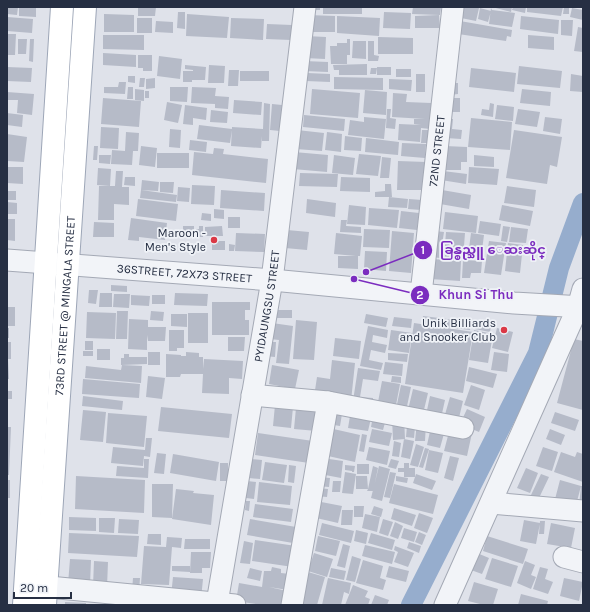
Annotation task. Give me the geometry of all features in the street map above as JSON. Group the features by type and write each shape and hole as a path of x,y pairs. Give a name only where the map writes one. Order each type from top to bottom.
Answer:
{"main road":[{"name":"73RD STREET @ MINGALA STREET","path":"24,595 62,7"},
{"name":"73RD STREET @ MINGALA STREET","path":"46,596 85,7"}],"street":[{"name":"PYIDAUNGSU STREET","path":"226,604 252,395 272,280 305,7"},
{"name":"72ND STREET","path":"421,294 453,7"},
{"name":"36STREET, 72X73 STREET","path":"7,260 272,280 514,303 575,302"},
{"path":"445,605 491,502 575,302"},
{"path":"252,395 328,402 463,428"},
{"path":"292,605 328,402"},
{"path":"491,502 583,511"},
{"path":"24,595 226,604"}],"building":[{"path":"7,7 18,7 17,15 7,14"},
{"path":"19,7 36,7 36,17 19,16"},
{"path":"138,7 156,7 155,16 138,16"},
{"path":"313,7 320,7 320,10 313,10"},
{"path":"323,7 362,7 362,14 323,14"},
{"path":"413,7 441,7 440,15 412,14"},
{"path":"458,7 479,8 476,21 456,17"},
{"path":"492,7 512,7 511,12"},
{"path":"513,7 526,7 525,13 512,10"},
{"path":"527,7 563,7 561,16 527,12"},
{"path":"564,7 569,7 569,14 563,14"},
{"path":"480,8 491,11 488,22 478,19"},
{"path":"491,8 492,10 515,13 512,27 489,24"},
{"path":"572,8 583,10 583,20 570,17"},
{"path":"178,12 185,12 185,29 177,28"},
{"path":"384,12 411,13 410,29 383,28"},
{"path":"104,14 134,15 134,32 104,32"},
{"path":"187,14 229,17 227,38 186,36"},
{"path":"308,15 335,16 335,32 308,32"},
{"path":"439,15 440,28 415,28 415,16"},
{"path":"337,16 380,18 379,36 337,33"},
{"path":"521,16 559,20 558,34 520,29"},
{"path":"7,17 33,19 32,33 7,31"},
{"path":"137,18 152,18 152,33 137,33"},
{"path":"231,18 264,19 263,40 230,38"},
{"path":"561,20 573,20 572,36 561,35"},
{"path":"156,21 173,22 173,33 155,32"},
{"path":"460,21 512,30 511,37 507,36 506,41 458,34"},
{"path":"267,24 292,25 291,40 266,39"},
{"path":"578,27 583,28 583,52 574,51"},
{"path":"7,34 16,34 15,55 7,55"},
{"path":"103,35 144,35 144,50 103,49"},
{"path":"528,35 554,37 554,50 528,48"},
{"path":"306,36 326,37 325,59 305,58"},
{"path":"378,37 413,38 413,54 378,54"},
{"path":"18,39 27,39 26,54 18,54"},
{"path":"30,39 34,39 33,62 29,61"},
{"path":"347,39 350,39 350,55 347,55 347,64 331,64 330,46 337,46 337,43 347,43"},
{"path":"353,41 366,41 366,59 352,58"},
{"path":"368,41 374,41 374,55 379,56 378,61 368,61"},
{"path":"103,53 136,55 136,67 103,65"},
{"path":"138,55 152,55 152,71 143,71 143,68 138,68"},
{"path":"159,56 182,59 180,79 157,76"},
{"path":"304,61 328,62 328,72 304,71"},
{"path":"367,64 367,75 339,75 339,70 334,70 333,65"},
{"path":"185,65 206,67 205,80 183,82 183,71 193,71 185,69"},
{"path":"209,65 225,66 224,83 208,83"},
{"path":"519,66 562,71 560,88 517,84"},
{"path":"7,67 32,68 31,82 7,81"},
{"path":"377,67 391,67 391,75 377,75"},
{"path":"371,68 377,68 376,74 370,74"},
{"path":"471,68 516,73 514,92 469,87"},
{"path":"396,69 411,69 411,77 396,77"},
{"path":"229,70 239,70 238,86 228,86"},
{"path":"240,71 269,71 269,81 240,81"},
{"path":"307,73 330,74 330,82 306,81"},
{"path":"416,74 425,74 425,92 416,92"},
{"path":"571,74 583,76 583,92 570,91"},
{"path":"128,76 135,76 135,83 128,82"},
{"path":"334,77 383,78 383,90 334,89"},
{"path":"140,78 145,78 144,87 139,87"},
{"path":"155,78 155,88 146,89 146,79"},
{"path":"389,79 412,80 411,91 389,89"},
{"path":"119,82 126,82 125,94 104,93 104,87 118,87"},
{"path":"450,83 458,83 458,94 450,95"},
{"path":"128,87 133,87 133,99 127,99"},
{"path":"170,87 188,87 187,102 170,101"},
{"path":"192,87 216,88 215,96 229,97 228,109 215,108 215,104 191,103"},
{"path":"135,89 144,90 144,101 135,100"},
{"path":"312,89 360,93 358,118 310,114"},
{"path":"522,89 551,92 550,106 520,103"},
{"path":"365,90 387,92 386,115 363,113"},
{"path":"145,91 149,91 149,98 145,98"},
{"path":"7,92 34,94 32,115 17,113 18,100 7,100"},
{"path":"393,93 407,94 406,102 431,103 430,129 421,128 420,142 398,140 399,124 421,125 414,124 414,119 425,119 392,117"},
{"path":"103,98 141,101 139,127 101,124"},
{"path":"449,98 460,98 460,112 449,112"},
{"path":"234,100 262,102 261,115 233,113"},
{"path":"167,102 182,105 178,123 164,120"},
{"path":"264,103 270,104 269,141 262,141 262,136 261,148 231,146 232,127 263,129"},
{"path":"490,103 494,104 493,117 481,115 482,109 489,110"},
{"path":"272,104 282,105 280,131 270,130"},
{"path":"185,105 207,108 206,120 193,118 193,125 183,124"},
{"path":"497,105 514,107 513,121 495,119"},
{"path":"387,109 391,109 390,118 396,119 395,129 386,128"},
{"path":"518,109 540,112 537,127 515,124"},
{"path":"211,110 228,112 227,123 210,122"},
{"path":"7,113 23,115 22,127 7,125"},
{"path":"304,115 345,119 344,131 303,127"},
{"path":"364,117 386,119 384,139 348,135 350,120 364,122"},
{"path":"545,117 562,119 560,134 543,131"},
{"path":"471,118 512,122 510,150 468,147"},
{"path":"448,119 453,119 452,129 462,130 461,139 446,138"},
{"path":"199,125 232,129 230,143 197,139"},
{"path":"101,127 119,128 118,149 100,148"},
{"path":"170,129 181,130 180,148 169,147"},
{"path":"297,130 324,133 322,151 296,149"},
{"path":"422,130 430,130 430,143 421,143"},
{"path":"514,130 562,137 557,167 550,165 547,184 506,178"},
{"path":"126,132 139,133 138,151 133,151 132,165 111,164 112,150 125,151"},
{"path":"327,132 342,134 341,152 325,150"},
{"path":"7,134 27,137 24,162 7,161"},
{"path":"345,136 362,138 361,151 344,150"},
{"path":"366,138 399,142 398,155 365,152"},
{"path":"190,140 207,142 206,152 189,150"},
{"path":"402,143 426,144 425,158 401,156"},
{"path":"94,146 98,146 97,160 93,160"},
{"path":"141,146 157,148 155,167 139,165"},
{"path":"445,146 467,147 467,162 461,162 461,170 445,170"},
{"path":"214,148 224,149 223,154 268,159 266,183 192,175 194,152 213,154"},
{"path":"294,152 328,155 327,172 293,169"},
{"path":"157,153 189,153 189,168 157,168"},
{"path":"359,154 381,156 378,176 356,174"},
{"path":"99,155 111,155 110,164 99,163"},
{"path":"334,155 355,158 353,175 332,173"},
{"path":"474,155 494,157 494,167 474,166"},
{"path":"382,157 391,158 389,178 380,178"},
{"path":"398,161 426,162 425,190 397,190"},
{"path":"7,167 23,167 23,184 7,183"},
{"path":"469,167 499,169 497,185 468,183"},
{"path":"98,168 111,169 110,186 97,185"},
{"path":"116,171 123,171 122,187 129,187 129,205 114,204 114,220 98,220 99,186 115,186"},
{"path":"443,171 467,174 466,184 441,180"},
{"path":"300,173 338,174 337,187 299,186"},
{"path":"125,177 135,177 135,186 124,185"},
{"path":"341,177 370,178 370,192 340,191"},
{"path":"142,180 159,182 158,191 141,190"},
{"path":"160,182 174,182 173,193 160,192"},
{"path":"385,184 391,184 392,197 375,197 375,192 385,191"},
{"path":"192,185 215,186 214,205 191,204"},
{"path":"507,186 536,190 534,207 504,203"},
{"path":"178,187 190,188 189,202 177,201"},
{"path":"141,190 177,195 176,202 140,198"},
{"path":"221,190 265,193 264,211 220,208"},
{"path":"442,190 471,195 469,209 440,204"},
{"path":"7,191 16,191 16,200 7,200"},
{"path":"389,197 408,199 407,208 388,207"},
{"path":"138,199 178,204 176,221 136,216"},
{"path":"307,199 336,203 335,217 306,213"},
{"path":"409,199 422,200 421,210 408,209"},
{"path":"7,202 17,203 17,214 7,214"},
{"path":"349,205 366,207 365,225 347,224"},
{"path":"502,205 533,211 530,226 499,220"},
{"path":"369,208 399,210 397,228 368,225"},
{"path":"214,209 224,210 224,219 214,218"},
{"path":"401,211 419,213 417,230 399,228"},
{"path":"445,212 478,216 476,233 443,229"},
{"path":"202,213 211,214 211,221 201,220"},
{"path":"228,217 240,217 240,228 228,228"},
{"path":"131,218 167,223 165,240 139,237 139,241 128,240"},
{"path":"7,219 15,219 15,241 7,240"},
{"path":"341,220 347,220 346,226 361,227 361,233 340,232"},
{"path":"480,221 501,224 499,236 478,233"},
{"path":"94,222 114,223 114,237 93,237"},
{"path":"183,226 194,226 194,237 183,237"},
{"path":"199,226 203,226 203,237 196,237 196,229 199,229"},
{"path":"222,226 223,236 205,236 205,227"},
{"path":"503,226 510,227 507,242 501,241"},
{"path":"511,227 528,229 526,243 509,242"},
{"path":"364,229 390,230 389,248 363,247"},
{"path":"287,230 309,232 307,250 285,248"},
{"path":"392,231 414,233 411,273 389,271"},
{"path":"435,231 444,232 440,258 432,257"},
{"path":"446,232 465,233 463,259 444,257"},
{"path":"236,233 265,234 264,252 235,251"},
{"path":"336,233 362,236 360,256 358,256 358,269 338,268 338,256 356,256 334,254"},
{"path":"471,233 484,235 481,258 468,256"},
{"path":"212,241 225,241 225,250 212,250"},
{"path":"489,241 506,243 501,275 484,273"},
{"path":"508,243 523,245 520,273 505,271"},
{"path":"229,244 235,245 234,251 229,251"},
{"path":"365,251 387,252 386,271 364,269"},
{"path":"432,259 461,261 460,281 430,279"},
{"path":"463,260 482,261 481,273 471,273 470,278 462,278"},
{"path":"111,285 127,286 127,292 111,291"},
{"path":"89,290 98,290 96,304 88,303"},
{"path":"100,293 112,293 112,307 99,307"},
{"path":"175,293 208,294 207,306 174,305"},
{"path":"114,294 130,294 129,308 113,307"},
{"path":"131,295 150,296 149,306 131,305"},
{"path":"152,295 165,295 165,304 152,304"},
{"path":"212,302 250,302 250,310 245,310 245,320 249,320 249,335 212,335"},
{"path":"7,307 15,307 15,326 7,326"},
{"path":"271,310 292,310 292,318 271,318"},
{"path":"117,311 128,311 127,339 116,339"},
{"path":"151,311 164,312 163,321 150,320"},
{"path":"87,312 116,313 115,339 86,338"},
{"path":"188,313 208,313 208,343 188,343"},
{"path":"171,314 187,314 187,327 171,326"},
{"path":"366,314 388,318 386,327 364,323"},
{"path":"423,316 471,322 470,330 422,324"},
{"path":"394,317 412,319 411,328 392,326"},
{"path":"129,319 148,320 148,327 166,327 165,341 148,341 147,335 147,350 128,349"},
{"path":"296,320 317,322 314,360 293,359"},
{"path":"272,323 293,326 289,364 276,363 279,340 270,339"},
{"path":"414,323 473,332 463,393 405,384"},
{"path":"476,323 491,325 490,332 475,329"},
{"path":"368,326 388,330 387,338 373,335 372,342 387,345 385,353 371,350 369,360 383,363 381,370 360,366"},
{"path":"7,328 9,328 9,338 7,338"},
{"path":"497,328 513,332 508,352 492,348"},
{"path":"169,330 184,330 184,348 177,348 177,351 169,351"},
{"path":"391,330 412,333 409,353 388,350"},
{"path":"474,330 493,334 488,363 469,360"},
{"path":"228,337 245,337 244,351 228,351"},
{"path":"335,338 361,341 359,359 333,356"},
{"path":"574,339 583,341 583,410 557,403"},
{"path":"85,341 93,341 93,350 85,350"},
{"path":"7,342 11,342 11,359 8,359 9,379 7,379"},
{"path":"266,342 276,342 275,357 265,356"},
{"path":"97,349 110,349 110,360 97,360"},
{"path":"83,351 93,351 93,356 83,356"},
{"path":"148,352 160,352 160,365 148,365"},
{"path":"186,352 199,353 199,357 203,357 203,369 204,359 243,361 242,379 229,378 229,394 202,393 203,374 181,374 180,377 166,377 166,354 186,356"},
{"path":"494,352 509,354 507,372 491,370"},
{"path":"388,353 408,354 407,362 388,360"},
{"path":"124,354 129,354 129,357 147,357 147,364 121,365 121,358 124,358"},
{"path":"332,360 355,363 351,401 314,397 317,377 330,379"},
{"path":"385,362 403,364 402,376 383,374"},
{"path":"122,365 142,366 141,383 85,378 86,366 121,370"},
{"path":"272,365 299,370 295,389 269,384"},
{"path":"469,367 497,374 493,388 466,381"},
{"path":"358,368 380,371 378,381 363,379 360,397 373,398 373,404 353,401"},
{"path":"148,376 165,378 162,399 146,397"},
{"path":"392,376 401,377 401,383 391,382"},
{"path":"83,379 140,384 139,398 82,394"},
{"path":"382,381 400,384 396,405 378,402"},
{"path":"401,385 411,387 406,411 396,409"},
{"path":"471,385 485,390 479,410 464,405"},
{"path":"413,389 428,393 423,414 408,410"},
{"path":"7,391 12,391 12,399 7,399"},
{"path":"83,396 123,401 122,410 82,406"},
{"path":"430,396 445,400 441,418 426,415"},
{"path":"450,397 463,401 458,422 444,418"},
{"path":"275,405 293,407 291,428 273,426"},
{"path":"331,406 343,408 340,426 328,424"},
{"path":"161,407 232,414 229,438 158,431"},
{"path":"296,408 319,410 317,431 294,429"},
{"path":"467,409 485,417 479,432 460,424"},
{"path":"83,410 106,412 103,442 80,440"},
{"path":"351,410 372,414 368,431 348,428"},
{"path":"555,412 579,420 575,431 551,423"},
{"path":"108,413 147,416 144,447 106,443"},
{"path":"373,416 386,419 383,430 371,427"},
{"path":"404,417 405,439 393,440 392,418"},
{"path":"417,422 426,423 425,441 415,441"},
{"path":"407,426 415,427 414,438 406,437"},
{"path":"7,427 11,427 9,475 7,475"},
{"path":"431,427 445,430 440,448 427,445"},
{"path":"329,428 360,435 355,462 328,456"},
{"path":"450,428 472,433 467,456 444,451"},
{"path":"372,429 392,433 389,446 369,442"},
{"path":"550,429 565,435 561,445 546,439"},
{"path":"258,433 313,441 309,463 255,455"},
{"path":"362,434 367,435 364,452 359,451"},
{"path":"146,438 152,438 150,457 144,456 143,466 111,463 113,447 145,450"},
{"path":"404,439 414,441 410,459 401,457"},
{"path":"394,441 401,443 399,457 392,456"},
{"path":"416,444 424,447 418,467 410,465"},
{"path":"369,447 390,451 387,465 366,460"},
{"path":"543,447 558,452 552,471 536,466"},
{"path":"425,448 429,449 423,468 419,467"},
{"path":"429,450 443,453 438,473 425,470"},
{"path":"561,452 575,457 577,452 583,454 583,482 554,472"},
{"path":"157,453 166,454 164,474 154,473"},
{"path":"173,454 219,462 216,481 170,473"},
{"path":"450,456 459,458 453,481 444,478"},
{"path":"322,458 343,461 341,478 320,474"},
{"path":"144,459 149,459 148,478 116,476 117,466 144,468"},
{"path":"251,459 262,460 260,479 249,478"},
{"path":"391,459 399,461 396,469 388,467"},
{"path":"265,462 287,465 284,483 262,480"},
{"path":"220,463 228,463 228,481 220,481"},
{"path":"404,463 409,463 409,468 415,468 415,477 404,477 404,472 398,472 398,468 404,468"},
{"path":"357,464 369,464 369,474 357,474"},
{"path":"289,465 296,466 294,483 288,482"},
{"path":"345,465 355,466 354,472 345,470"},
{"path":"373,466 378,468 373,491 367,491"},
{"path":"379,466 390,469 382,501 371,498"},
{"path":"526,468 538,473 530,493 517,488"},
{"path":"345,472 356,474 353,494 342,493"},
{"path":"390,472 396,473 390,498 384,497"},
{"path":"416,474 436,481 432,490 413,483"},
{"path":"541,474 549,477 539,498 531,495"},
{"path":"76,476 145,480 144,513 75,509"},
{"path":"356,476 367,476 368,489 356,489"},
{"path":"396,476 408,478 407,483 396,481"},
{"path":"318,477 330,478 329,487 317,486"},
{"path":"7,480 10,480 10,498 7,498"},
{"path":"560,480 581,486 575,509 554,503"},
{"path":"247,481 256,482 254,499 246,498"},
{"path":"333,481 341,481 340,492 332,492"},
{"path":"259,482 292,486 290,505 257,502"},
{"path":"152,484 173,484 172,518 152,517"},
{"path":"394,484 438,495 433,514 389,503"},
{"path":"581,486 583,486 583,507 579,506"},
{"path":"317,488 328,489 327,497 316,496"},
{"path":"176,489 194,491 193,493 214,495 211,525 172,519"},
{"path":"246,501 250,501 249,511 245,510"},
{"path":"316,501 342,506 338,523 312,517"},
{"path":"255,504 293,509 291,522 253,517"},
{"path":"354,506 364,506 363,517 354,517"},
{"path":"374,506 383,509 381,517 371,514"},
{"path":"394,508 416,515 412,526 391,519"},
{"path":"342,510 353,510 352,525 341,525"},
{"path":"419,513 433,518 427,533 414,528"},
{"path":"365,514 380,517 377,532 362,528"},
{"path":"69,517 96,518 96,531 69,530"},
{"path":"99,518 115,518 114,533 99,532"},
{"path":"119,519 139,520 138,534 118,533"},
{"path":"250,519 296,527 293,543 247,535"},
{"path":"383,519 393,522 388,536 379,533"},
{"path":"524,520 540,523 536,544 520,541"},
{"path":"540,521 545,521 544,534 539,534"},
{"path":"395,522 403,526 398,539 390,536"},
{"path":"322,523 354,531 351,543 319,535"},
{"path":"551,523 575,528 571,548 547,544"},
{"path":"404,528 417,532 414,542 401,538"},
{"path":"356,530 368,533 366,544 354,541"},
{"path":"419,532 426,535 422,545 415,542"},
{"path":"69,533 139,536 137,557 68,553"},
{"path":"371,533 395,540 392,550 368,543"},
{"path":"148,534 161,534 161,545 147,544"},
{"path":"318,536 340,541 336,556 315,551"},
{"path":"487,536 528,549 523,564 483,551"},
{"path":"167,537 182,538 181,548 172,547 169,585 141,584 144,546 166,547"},
{"path":"185,539 210,539 210,549 184,549"},
{"path":"255,540 296,546 293,567 252,561"},
{"path":"244,541 253,543 250,564 240,563"},
{"path":"409,542 421,546 419,553 407,548"},
{"path":"343,544 350,546 345,568 337,566"},
{"path":"365,545 395,552 392,564 362,556"},
{"path":"395,546 414,553 408,567 394,562 398,552 394,550"},
{"path":"191,552 211,552 210,568 202,568 202,573 190,573"},
{"path":"314,553 333,559 327,577 308,571"},
{"path":"477,553 489,558 482,574 471,570"},
{"path":"352,556 361,559 355,582 346,580"},
{"path":"492,558 518,566 511,587 485,579"},
{"path":"70,559 91,560 90,585 68,584"},
{"path":"363,560 383,566 380,578 386,580 383,590 356,583"},
{"path":"94,561 108,562 107,587 93,586"},
{"path":"525,561 535,565 531,575 536,577 531,589 517,583"},
{"path":"172,566 190,566 190,572 172,571"},
{"path":"389,566 409,571 406,582 386,577"},
{"path":"272,567 281,569 281,573 290,574 288,590 269,587 287,591 285,605 263,605 236,601 239,583 262,587 264,571 271,571"},
{"path":"540,567 548,569 545,579 553,582 548,594 533,589"},
{"path":"250,568 262,571 260,581 247,578"},
{"path":"331,568 346,571 344,580 329,577"},
{"path":"308,572 325,577 317,605 299,604"},
{"path":"173,577 203,579 201,599 171,596"},
{"path":"133,578 140,578 139,592 132,591"},
{"path":"328,578 351,583 349,594 344,592 341,605 322,605"},
{"path":"564,578 583,582 579,601 560,596"},
{"path":"474,582 498,589 493,605 484,605 468,601"},
{"path":"353,585 368,591 365,597 370,599 368,605 345,605"},
{"path":"521,594 548,601 547,605 518,605"},
{"path":"375,595 389,600 387,605 371,605"},
{"path":"65,602 86,603 86,605 65,605"}],"waterway":[{"path":"411,605 538,353 559,268 583,203"}],"place":[{"name":"Maroon - Men's Style","path":"214,240"},
{"name":"ခြန္စည္သူ ေဆးဆိုင္","path":"366,272"},
{"name":"Khun Si Thu","path":"354,279"},
{"name":"Unik Billiards and Snooker Club","path":"504,330"}]}
